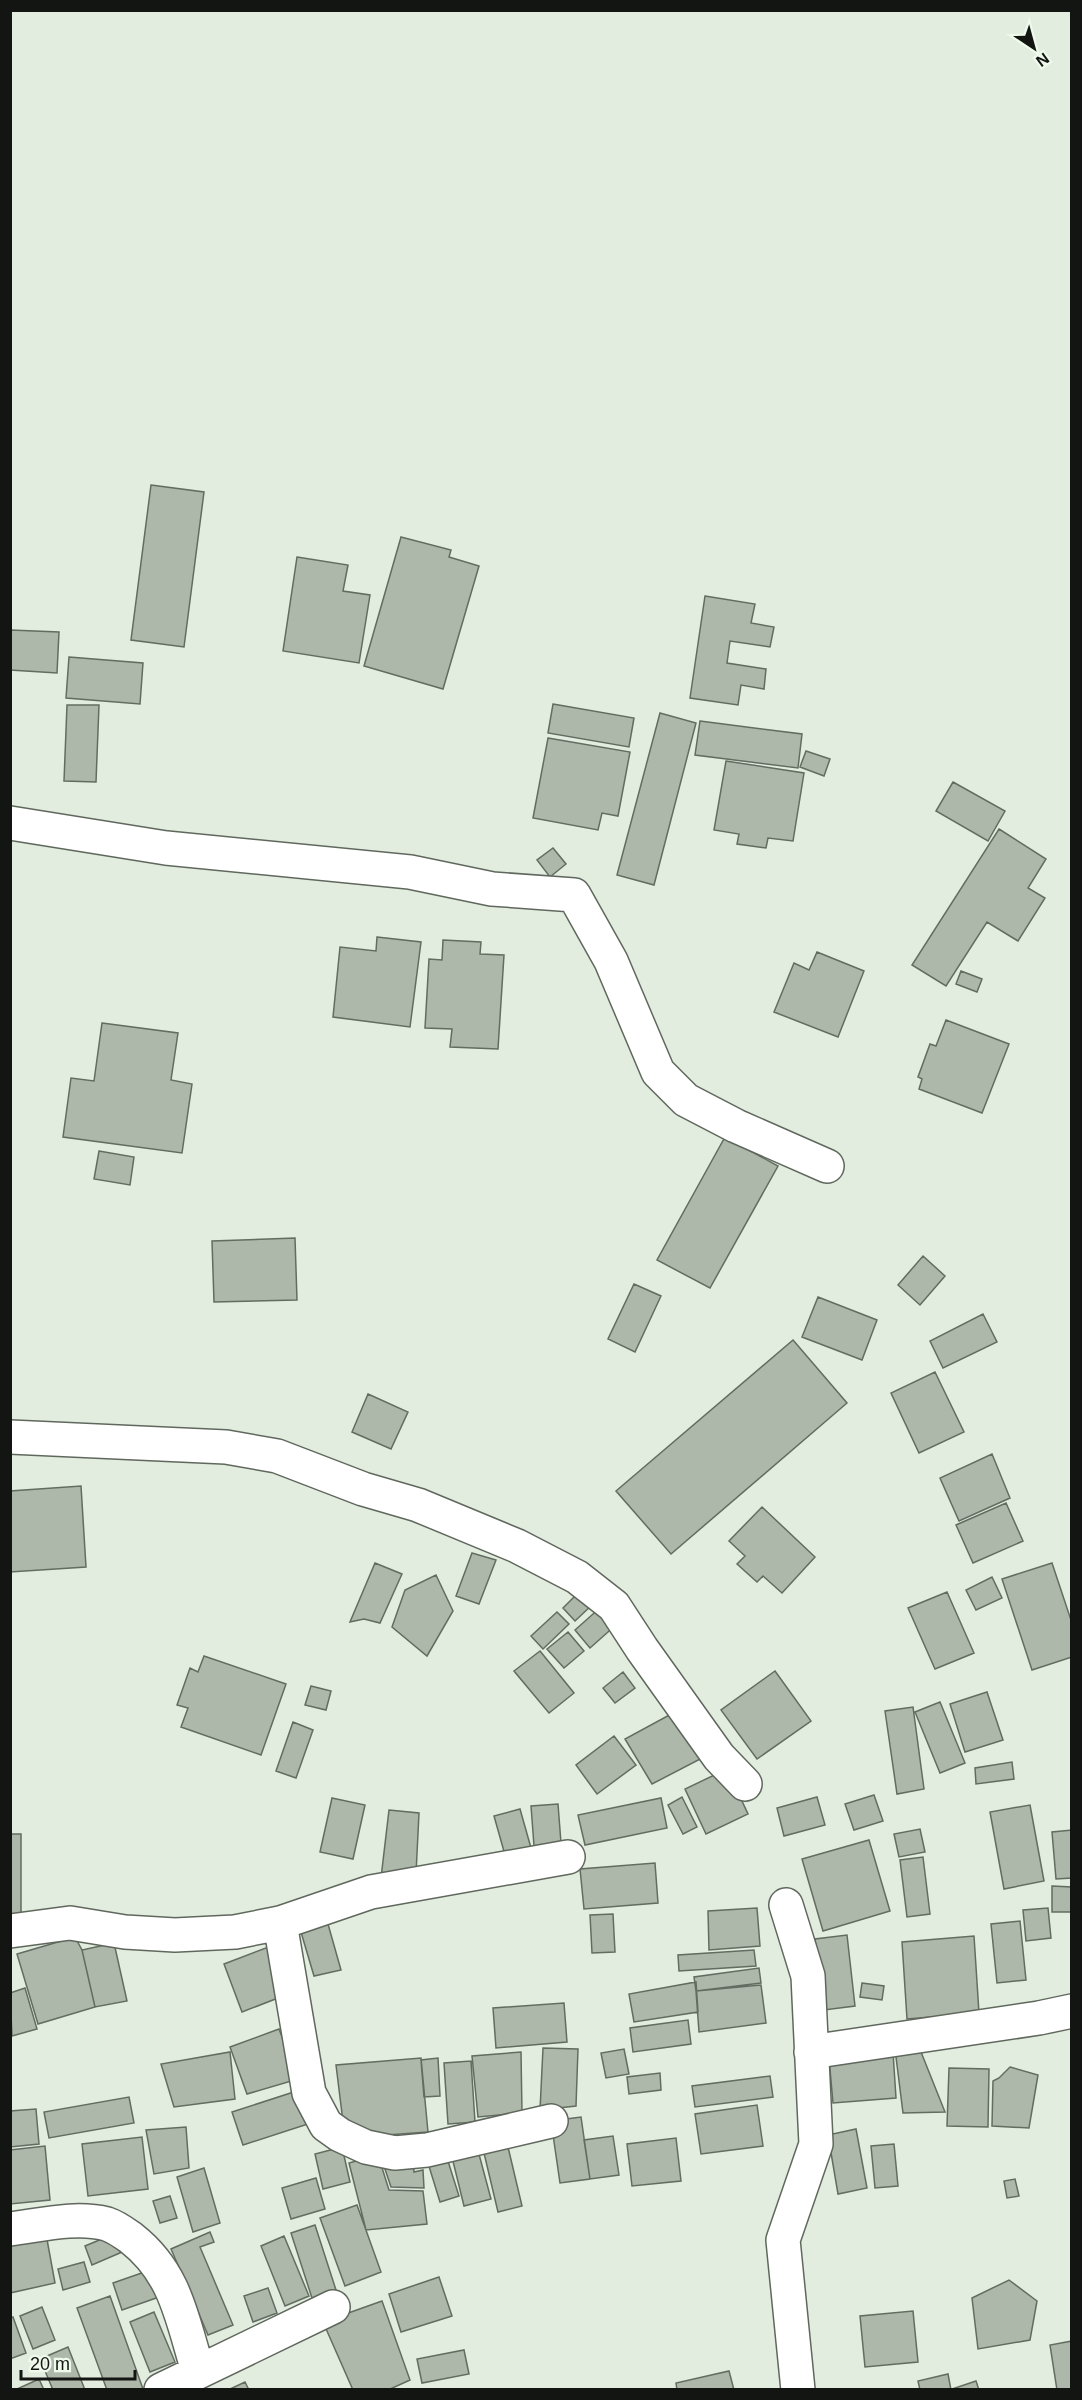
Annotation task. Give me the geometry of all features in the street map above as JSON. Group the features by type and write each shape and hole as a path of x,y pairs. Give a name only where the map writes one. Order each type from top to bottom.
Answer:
{"street":[{"path":"10,823 166,848 410,872 492,889 574,895 611,961 658,1072 686,1100 736,1126 827,1166"},
{"path":"10,1437 226,1447 277,1456 363,1489 418,1505 517,1546 577,1577 614,1606 718,1757 745,1784"},
{"path":"10,1930 70,1923 125,1932 175,1935 235,1932 280,1923 371,1892 568,1857"},
{"path":"786,1905 808,1976 816,2144 783,2240 798,2390"},
{"path":"280,1923 309,2093 326,2125 340,2135 366,2147 395,2152 428,2150 551,2121"},
{"path":"811,2052 1039,2018 1071,2011"},
{"path":"10,2229 72,2221 107,2224 121,2231 155,2260 171,2286 198,2371"},
{"path":"161,2390 333,2307"}],"building":[{"path":"151,485 204,492 184,647 131,640"},
{"path":"401,537 451,550 449,557 479,566 443,689 364,666"},
{"path":"297,557 348,565 343,591 370,595 359,663 283,651"},
{"path":"705,596 755,604 751,623 774,627 770,647 730,641 727,663 766,669 764,689 741,685 738,705 690,698"},
{"path":"10,630 59,632 57,673 10,670"},
{"path":"69,657 143,663 140,704 66,698"},
{"path":"553,704 634,718 629,747 548,733"},
{"path":"67,705 99,705 96,782 64,781"},
{"path":"660,713 696,723 654,885 617,875"},
{"path":"700,721 802,734 798,768 695,755"},
{"path":"548,738 630,752 618,816 602,813 598,830 533,818"},
{"path":"806,751 830,759 824,776 800,767"},
{"path":"726,761 804,773 793,841 768,838 766,848 737,844 739,834 714,830"},
{"path":"953,782 1005,811 988,841 936,811"},
{"path":"999,829 1046,859 1028,888 1045,898 1018,941 987,922 946,986 912,965"},
{"path":"553,848 566,864 550,877 537,860"},
{"path":"377,937 421,942 410,1027 333,1017 340,947 376,951"},
{"path":"443,940 481,942 480,954 504,955 498,1049 450,1047 452,1029 425,1028 429,959 442,960"},
{"path":"817,952 864,971 838,1037 774,1012 794,963 809,970"},
{"path":"961,971 982,979 977,992 956,984"},
{"path":"946,1020 1009,1044 982,1113 919,1089 922,1079 918,1077 930,1044 936,1046"},
{"path":"102,1023 178,1033 171,1080 192,1084 182,1153 63,1137 71,1078 94,1081"},
{"path":"725,1137 778,1166 710,1288 657,1260"},
{"path":"99,1151 134,1157 130,1185 94,1179"},
{"path":"295,1238 297,1300 214,1302 212,1241"},
{"path":"923,1256 945,1276 920,1305 898,1285"},
{"path":"634,1284 661,1296 635,1352 608,1339"},
{"path":"818,1297 877,1320 862,1360 802,1337"},
{"path":"983,1314 997,1342 943,1368 930,1341"},
{"path":"793,1340 847,1403 671,1554 616,1491"},
{"path":"935,1372 964,1432 919,1453 891,1393"},
{"path":"368,1394 408,1412 391,1449 352,1432"},
{"path":"992,1454 1010,1498 959,1521 940,1478"},
{"path":"81,1486 86,1567 10,1572 10,1491"},
{"path":"1006,1503 1023,1541 973,1563 956,1525"},
{"path":"762,1507 815,1557 782,1593 763,1576 757,1582 737,1564 745,1556 729,1541"},
{"path":"472,1553 496,1560 479,1604 456,1596"},
{"path":"375,1563 402,1574 380,1623 364,1619 350,1622"},
{"path":"1052,1563 1072,1623 1072,1657 1032,1670 1002,1579"},
{"path":"436,1575 453,1611 427,1656 392,1627 405,1590"},
{"path":"992,1577 1002,1598 976,1610 966,1590"},
{"path":"581,1590 593,1604 575,1621 563,1608"},
{"path":"947,1592 974,1653 935,1669 908,1608"},
{"path":"602,1606 617,1624 590,1648 575,1630"},
{"path":"557,1612 569,1624 543,1649 531,1636"},
{"path":"568,1632 584,1651 564,1668 547,1649"},
{"path":"540,1651 574,1693 549,1713 514,1671"},
{"path":"204,1656 286,1684 261,1755 181,1727 188,1708 177,1705 190,1668 198,1672"},
{"path":"775,1671 811,1721 757,1759 721,1710"},
{"path":"623,1672 635,1688 615,1703 603,1688"},
{"path":"311,1686 331,1691 326,1710 305,1705"},
{"path":"987,1692 1003,1740 965,1752 950,1704"},
{"path":"940,1702 965,1763 940,1773 915,1712"},
{"path":"913,1707 924,1789 897,1794 885,1711"},
{"path":"673,1713 706,1756 652,1784 625,1739"},
{"path":"293,1722 313,1730 296,1778 276,1771"},
{"path":"614,1736 636,1765 597,1794 576,1765"},
{"path":"1012,1762 1014,1779 976,1784 975,1768"},
{"path":"727,1769 748,1814 706,1834 685,1789"},
{"path":"874,1795 883,1821 854,1830 845,1804"},
{"path":"682,1797 697,1827 683,1834 668,1805"},
{"path":"817,1797 825,1825 784,1836 777,1808"},
{"path":"332,1798 365,1805 353,1859 320,1852"},
{"path":"661,1798 667,1828 585,1845 578,1815"},
{"path":"558,1804 561,1843 534,1846 531,1806"},
{"path":"1030,1805 1044,1881 1004,1889 990,1812"},
{"path":"520,1809 533,1855 507,1862 494,1816"},
{"path":"389,1810 419,1813 416,1874 381,1878"},
{"path":"920,1829 925,1852 899,1857 894,1834"},
{"path":"1072,1830 1072,1878 1056,1879 1052,1832"},
{"path":"10,1834 21,1834 21,1914 10,1914"},
{"path":"869,1840 890,1911 823,1931 802,1859"},
{"path":"923,1857 930,1914 907,1917 900,1860"},
{"path":"655,1863 658,1903 584,1909 580,1869"},
{"path":"1052,1886 1072,1887 1072,1912 1052,1912"},
{"path":"757,1908 760,1946 709,1950 708,1911"},
{"path":"1048,1908 1051,1938 1026,1941 1023,1910"},
{"path":"613,1914 615,1952 592,1953 590,1915"},
{"path":"326,1917 341,1970 314,1976 298,1922"},
{"path":"1020,1921 1026,1980 997,1983 991,1924"},
{"path":"847,1935 855,2006 824,2010 815,1939"},
{"path":"974,1936 979,2013 907,2019 902,1942"},
{"path":"75,1937 82,1950 95,2007 38,2024 17,1954"},
{"path":"114,1943 127,2001 95,2007 82,1950"},
{"path":"279,1943 296,1991 242,2012 224,1964"},
{"path":"754,1950 756,1966 679,1971 678,1955"},
{"path":"759,1968 761,1983 696,1991 694,1977"},
{"path":"696,1982 698,2012 634,2022 629,1994"},
{"path":"862,1983 884,1986 882,2000 860,1997"},
{"path":"761,1985 766,2023 699,2032 696,1991"},
{"path":"25,1988 37,2029 12,2036 10,1993"},
{"path":"564,2003 567,2042 496,2048 493,2008"},
{"path":"688,2020 691,2044 633,2052 630,2028"},
{"path":"279,2029 298,2079 247,2094 230,2047"},
{"path":"919,2047 945,2112 903,2113 895,2049"},
{"path":"543,2048 578,2049 576,2106 540,2110"},
{"path":"624,2049 629,2074 606,2078 601,2053"},
{"path":"230,2052 235,2099 174,2107 161,2064"},
{"path":"521,2052 522,2113 478,2117 472,2056"},
{"path":"893,2052 896,2098 833,2103 829,2058"},
{"path":"421,2058 428,2132 345,2138 336,2065"},
{"path":"438,2058 440,2096 424,2097 421,2060"},
{"path":"471,2061 475,2122 448,2124 444,2063"},
{"path":"1010,2067 1038,2075 1029,2128 992,2126 993,2081"},
{"path":"949,2068 989,2069 988,2127 947,2126"},
{"path":"660,2073 661,2090 629,2094 627,2077"},
{"path":"770,2076 773,2097 695,2107 692,2086"},
{"path":"303,2089 314,2122 243,2145 232,2112"},
{"path":"129,2097 134,2123 49,2138 44,2112"},
{"path":"757,2105 763,2146 701,2154 695,2114"},
{"path":"36,2109 39,2144 10,2147 10,2111"},
{"path":"581,2117 590,2179 560,2183 551,2121"},
{"path":"186,2127 189,2168 154,2174 146,2130"},
{"path":"856,2129 867,2188 838,2194 828,2135"},
{"path":"613,2136 619,2175 590,2179 584,2140"},
{"path":"142,2137 148,2189 88,2196 82,2144"},
{"path":"676,2138 681,2181 632,2186 627,2144"},
{"path":"476,2143 491,2199 464,2206 450,2149"},
{"path":"894,2144 898,2186 875,2188 871,2146"},
{"path":"45,2146 50,2200 10,2204 10,2150"},
{"path":"342,2147 350,2182 323,2189 315,2154"},
{"path":"508,2147 522,2206 498,2212 484,2153"},
{"path":"378,2155 389,2190 423,2191 427,2224 366,2230 349,2163"},
{"path":"413,2158 414,2172 423,2170 424,2188 391,2187 383,2163"},
{"path":"447,2158 459,2196 440,2202 428,2163"},
{"path":"204,2168 220,2223 193,2232 177,2177"},
{"path":"316,2178 325,2209 291,2219 282,2188"},
{"path":"1015,2179 1019,2196 1007,2198 1004,2181"},
{"path":"170,2196 177,2218 160,2223 153,2201"},
{"path":"357,2205 381,2272 345,2286 320,2218"},
{"path":"315,2225 336,2290 312,2298 291,2233"},
{"path":"121,2231 129,2249 92,2265 85,2246"},
{"path":"210,2232 214,2242 200,2247 233,2325 208,2335 171,2249"},
{"path":"46,2234 55,2283 10,2293 10,2241"},
{"path":"284,2236 309,2296 285,2306 261,2246"},
{"path":"84,2262 90,2282 63,2290 58,2269"},
{"path":"153,2269 162,2296 122,2310 113,2283"},
{"path":"439,2277 452,2316 401,2332 389,2294"},
{"path":"1009,2280 1037,2301 1030,2340 978,2349 972,2298"},
{"path":"268,2288 277,2313 253,2322 244,2296"},
{"path":"110,2296 142,2390 107,2390 77,2308"},
{"path":"382,2301 410,2380 388,2390 353,2390 323,2322"},
{"path":"42,2307 55,2340 33,2349 20,2316"},
{"path":"913,2311 918,2362 865,2367 860,2316"},
{"path":"154,2312 175,2362 150,2372 130,2322"},
{"path":"13,2317 26,2353 10,2359 10,2318"},
{"path":"1072,2341 1072,2390 1057,2390 1050,2345"},
{"path":"68,2347 85,2390 53,2390 40,2359"},
{"path":"464,2350 469,2374 422,2383 417,2359"},
{"path":"729,2371 734,2390 677,2390 676,2383"},
{"path":"948,2374 951,2390 920,2390 918,2381"},
{"path":"39,2379 44,2390 15,2390"},
{"path":"976,2381 979,2390 952,2390 952,2389"},
{"path":"245,2382 249,2390 228,2390"}]}
